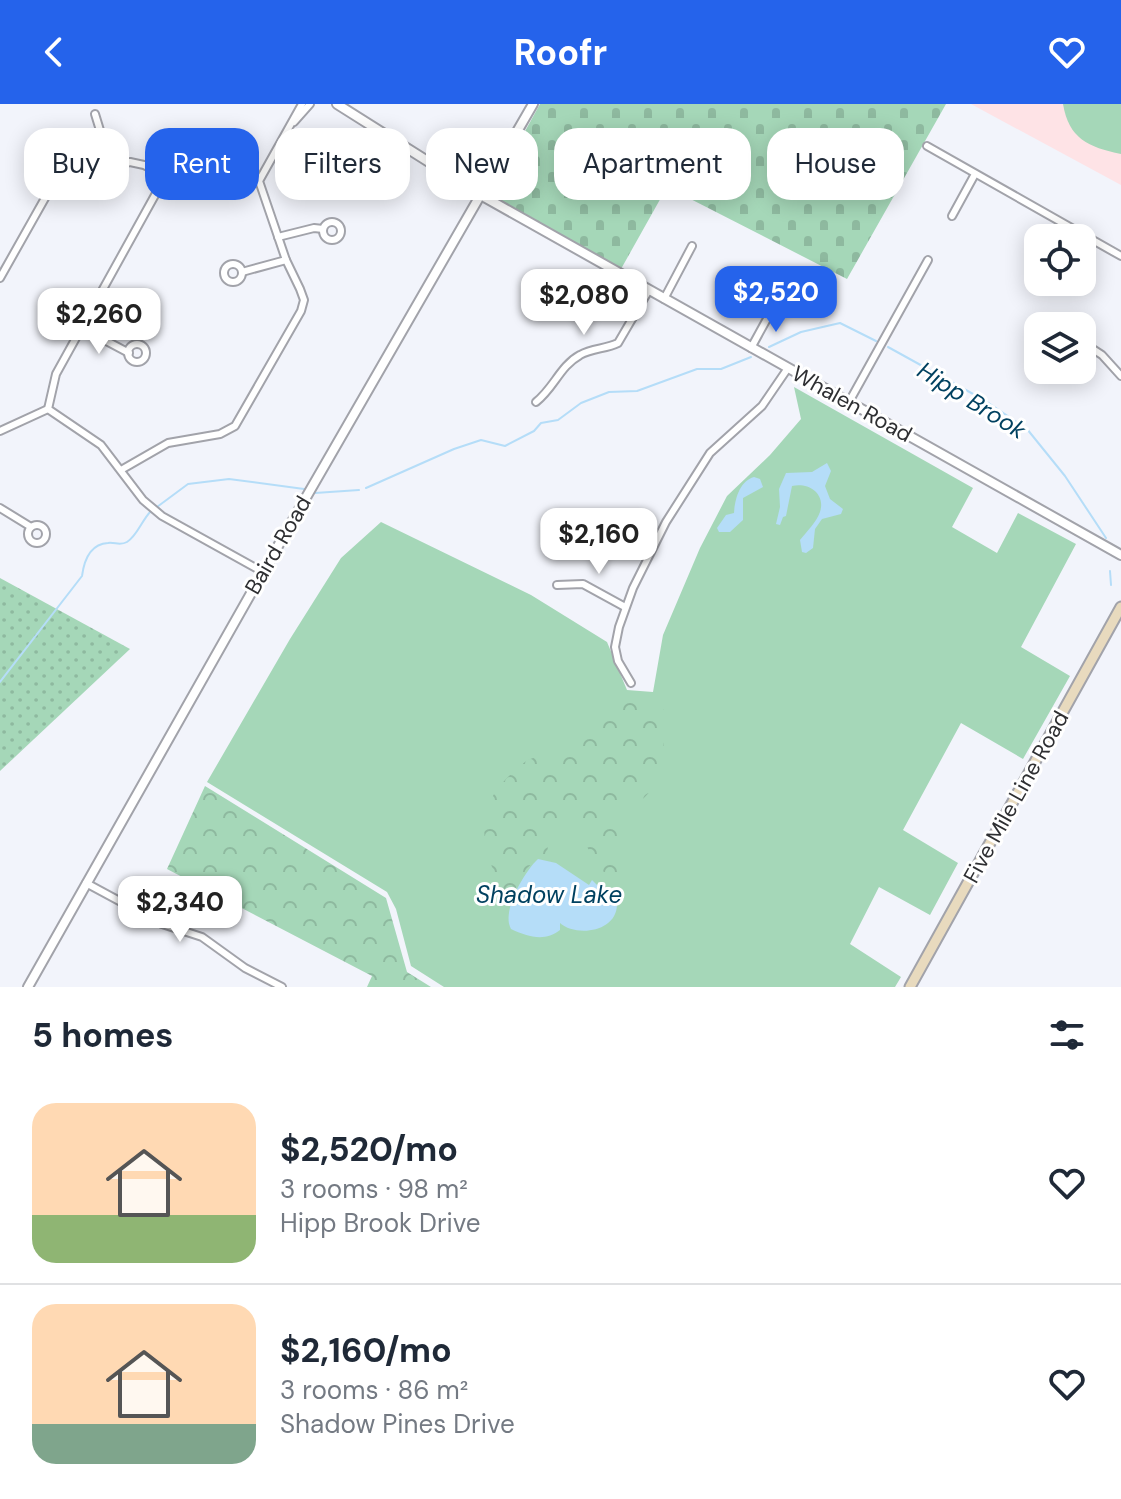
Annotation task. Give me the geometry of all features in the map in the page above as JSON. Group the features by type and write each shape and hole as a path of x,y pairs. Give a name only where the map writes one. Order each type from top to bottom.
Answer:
{"main road":[{"name":"Five Mile Line Road","path":"910,987 1121,607"}],"street":[{"path":"121,470 168,443 220,434 235,426 303,306 300,289 286,260 259,181 302,104"},
{"path":"294,122 310,104"},
{"name":"Whalen Road","path":"337,104 426,160"},
{"name":"Baird Road","path":"519,128 533,104"},
{"path":"95,114 99,128"},
{"path":"927,146 1121,256"},
{"path":"952,216 975,174"},
{"path":"0,278 44,200"},
{"path":"48,409 56,374 152,200"},
{"name":"Baird Road","path":"28,987 478,200"},
{"name":"Whalen Road","path":"490,200 1121,555"},
{"path":"278,237 314,228 323,229"},
{"path":"664,299 692,246"},
{"path":"242,272 286,260"},
{"path":"849,402 928,260"},
{"path":"536,402 573,360 585,352 618,343 649,290"},
{"path":"751,348 774,306"},
{"path":"82,328 129,353"},
{"path":"1096,351 1121,376"},
{"path":"631,683 618,661 615,647 625,607 666,522 710,453 762,406 788,368"},
{"path":"48,409 92,438 143,500 162,516 263,572"},
{"path":"0,431 48,409"},
{"path":"0,508 31,527"},
{"path":"557,585 583,584 625,607"},
{"path":"86,883 162,924 202,937 241,965 282,987"}],"shaded area":[{"path":"971,104 1121,104 1121,185"}],"green space":[{"path":"540,104 946,104 904,178 904,128 767,128 767,200 892,200 847,279 692,200 751,200 751,128 554,128 554,200 660,200 621,269 499,200 538,200 538,128 527,128"},
{"path":"1063,104 1121,104 1121,154 1082,140 1070,126"},
{"path":"794,387 973,488 952,527 997,553 1018,513 1076,544 1021,647 1070,676 1023,759 961,723 903,830 958,863 930,915 879,887 850,944 901,977 895,987 444,987 411,966 396,909 387,892 207,782 341,558 381,522 531,595 607,642 627,690 653,692 663,635 700,548 727,496 770,455 801,419"},
{"path":"0,578 130,649 0,771"},
{"path":"639,701 664,710 663,778 641,801 632,798 618,822 625,866 614,875 594,865 582,835 568,819 554,825 545,838 547,854 528,868 511,902 494,872 485,840 484,824 495,793 528,760 567,753 611,705"},
{"path":"205,786 386,898 407,972 431,987 367,987 372,976 167,869"}],"water":[{"path":"827,463 831,471 825,486 830,499 843,509 841,514 822,519 815,529 813,548 802,552 800,540 820,512 820,499 809,487 792,486 786,516 780,525 776,524 780,507 779,489 786,473 812,472"},
{"path":"754,477 760,479 763,487 743,498 743,520 730,532 719,532 717,528 726,515 734,513 742,486"},
{"name":"Shadow Lake","path":"538,859 556,863 589,885 592,880 611,902 617,903 611,921 585,931 560,923 560,930 542,937 511,929 511,903 526,873"}],"waterway":[{"name":"Hipp Brook","path":"769,347 801,332 840,323 876,341"},
{"name":"Hipp Brook","path":"888,347 984,400 1027,429 1065,476 1106,538"},
{"name":"Hipp Brook","path":"366,488 481,440 505,446 534,431 541,423 558,420 581,403 609,392 637,391 697,369 721,369 751,357"},
{"name":"Hipp Brook","path":"157,507 188,484 229,479 304,489"},
{"name":"Hipp Brook","path":"315,493 359,490"},
{"name":"Hipp Brook","path":"0,682 82,576 92,550 102,544 127,542 151,511"},
{"name":"Hipp Brook","path":"1110,571 1111,585"}]}
